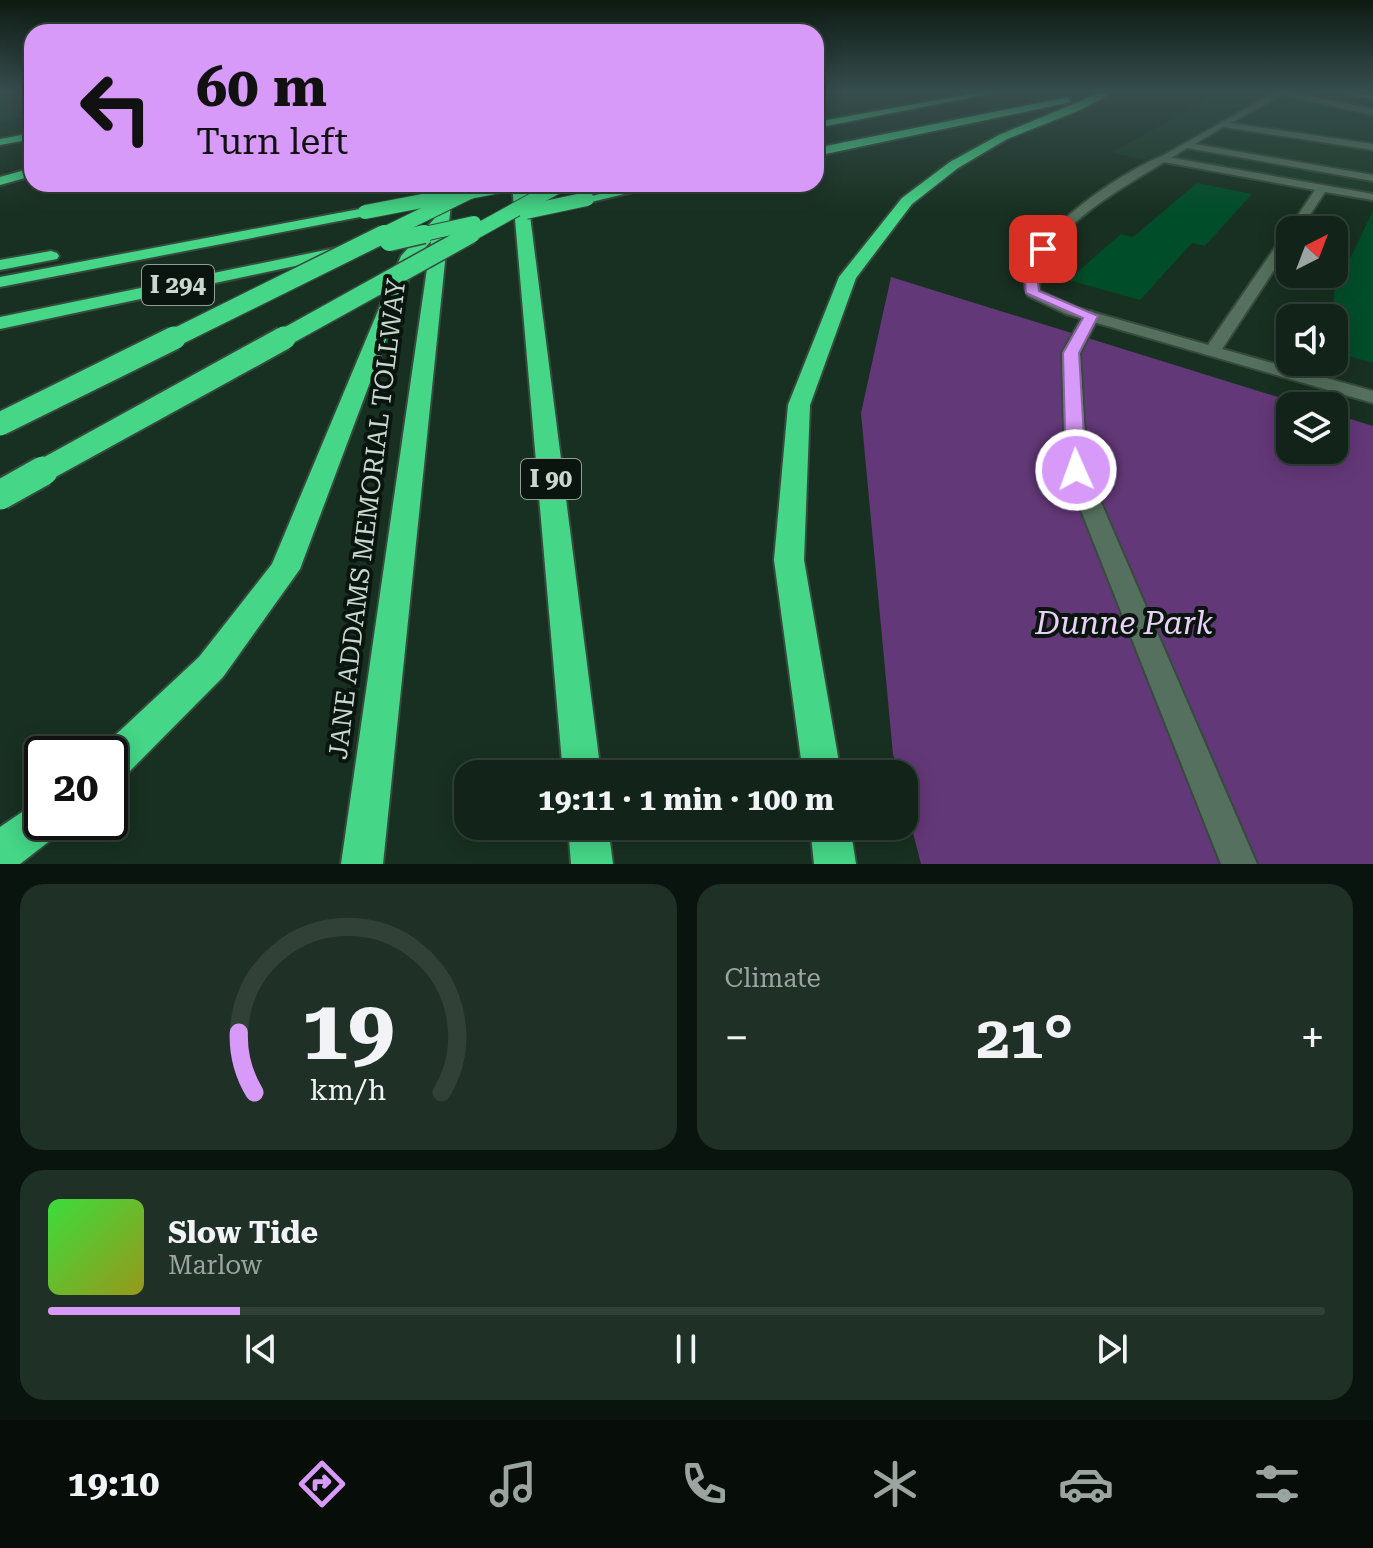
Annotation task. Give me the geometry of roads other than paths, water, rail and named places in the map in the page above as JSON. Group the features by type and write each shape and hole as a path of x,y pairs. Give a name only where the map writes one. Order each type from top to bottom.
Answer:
{"highway":[{"path":"824,150 912,132"},
{"path":"820,760 789,560 799,405 848,277 907,201 954,165 1015,132"},
{"path":"0,142 24,138"},
{"path":"0,181 24,174"},
{"name":"JANE ADDAMS MEMORIAL TOLLWAY","path":"362,864 445,192"},
{"name":"I 294","path":"0,282 469,192"},
{"path":"0,424 470,192"},
{"name":"I 90","path":"520,192 581,760"},
{"path":"0,495 548,192"},
{"name":"I 294","path":"0,323 621,192"},
{"path":"128,747 211,667 285,569 409,256 441,221"},
{"path":"0,265 220,227 315,222"},
{"path":"0,339 136,294"},
{"path":"0,853 24,835"},
{"path":"589,840 592,864"},
{"path":"832,840 835,864"}],"street":[{"path":"1208,132 1088,206 1043,249 1031,275 1033,293 1091,316 1373,397"},
{"path":"1277,132 1373,147"},
{"path":"1186,145 1373,178"},
{"path":"1162,159 1373,197"},
{"path":"1303,216 1322,188"},
{"path":"1212,351 1276,257"},
{"path":"1091,316 1071,353 1076,470 1239,864"}],"park label":[{"name":"Dunne Park","path":"1124,623"}]}
